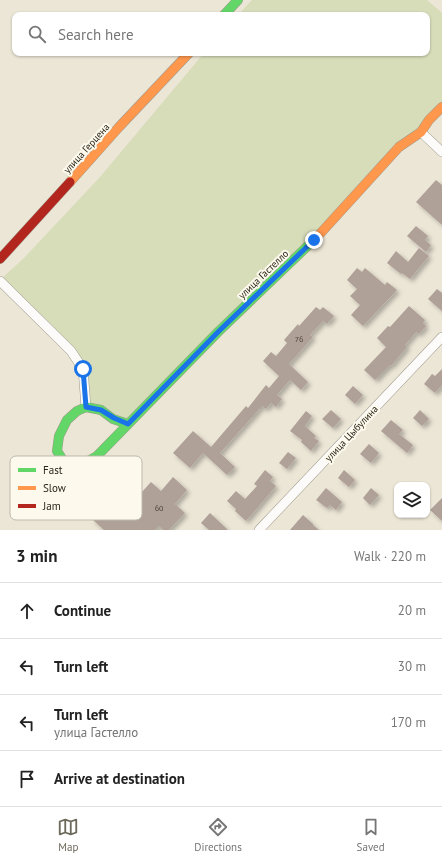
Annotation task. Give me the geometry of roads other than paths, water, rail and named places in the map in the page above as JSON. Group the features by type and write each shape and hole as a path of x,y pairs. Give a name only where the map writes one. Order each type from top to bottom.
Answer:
{"street":[{"path":"227,12 238,0"},
{"name":"улица Герцена","path":"0,259 119,127 186,56"},
{"name":"улица Гастелло","path":"97,456 218,332 314,240 399,147 421,132 442,107"},
{"path":"421,132 442,152"},
{"path":"0,281 71,351 83,369 86,407 101,410 128,424"},
{"name":"улица Цыбулина","path":"259,530 442,337"},
{"name":"улица Гастелло","path":"60,456 57,451 59,436 67,420 77,410 86,407"}]}
